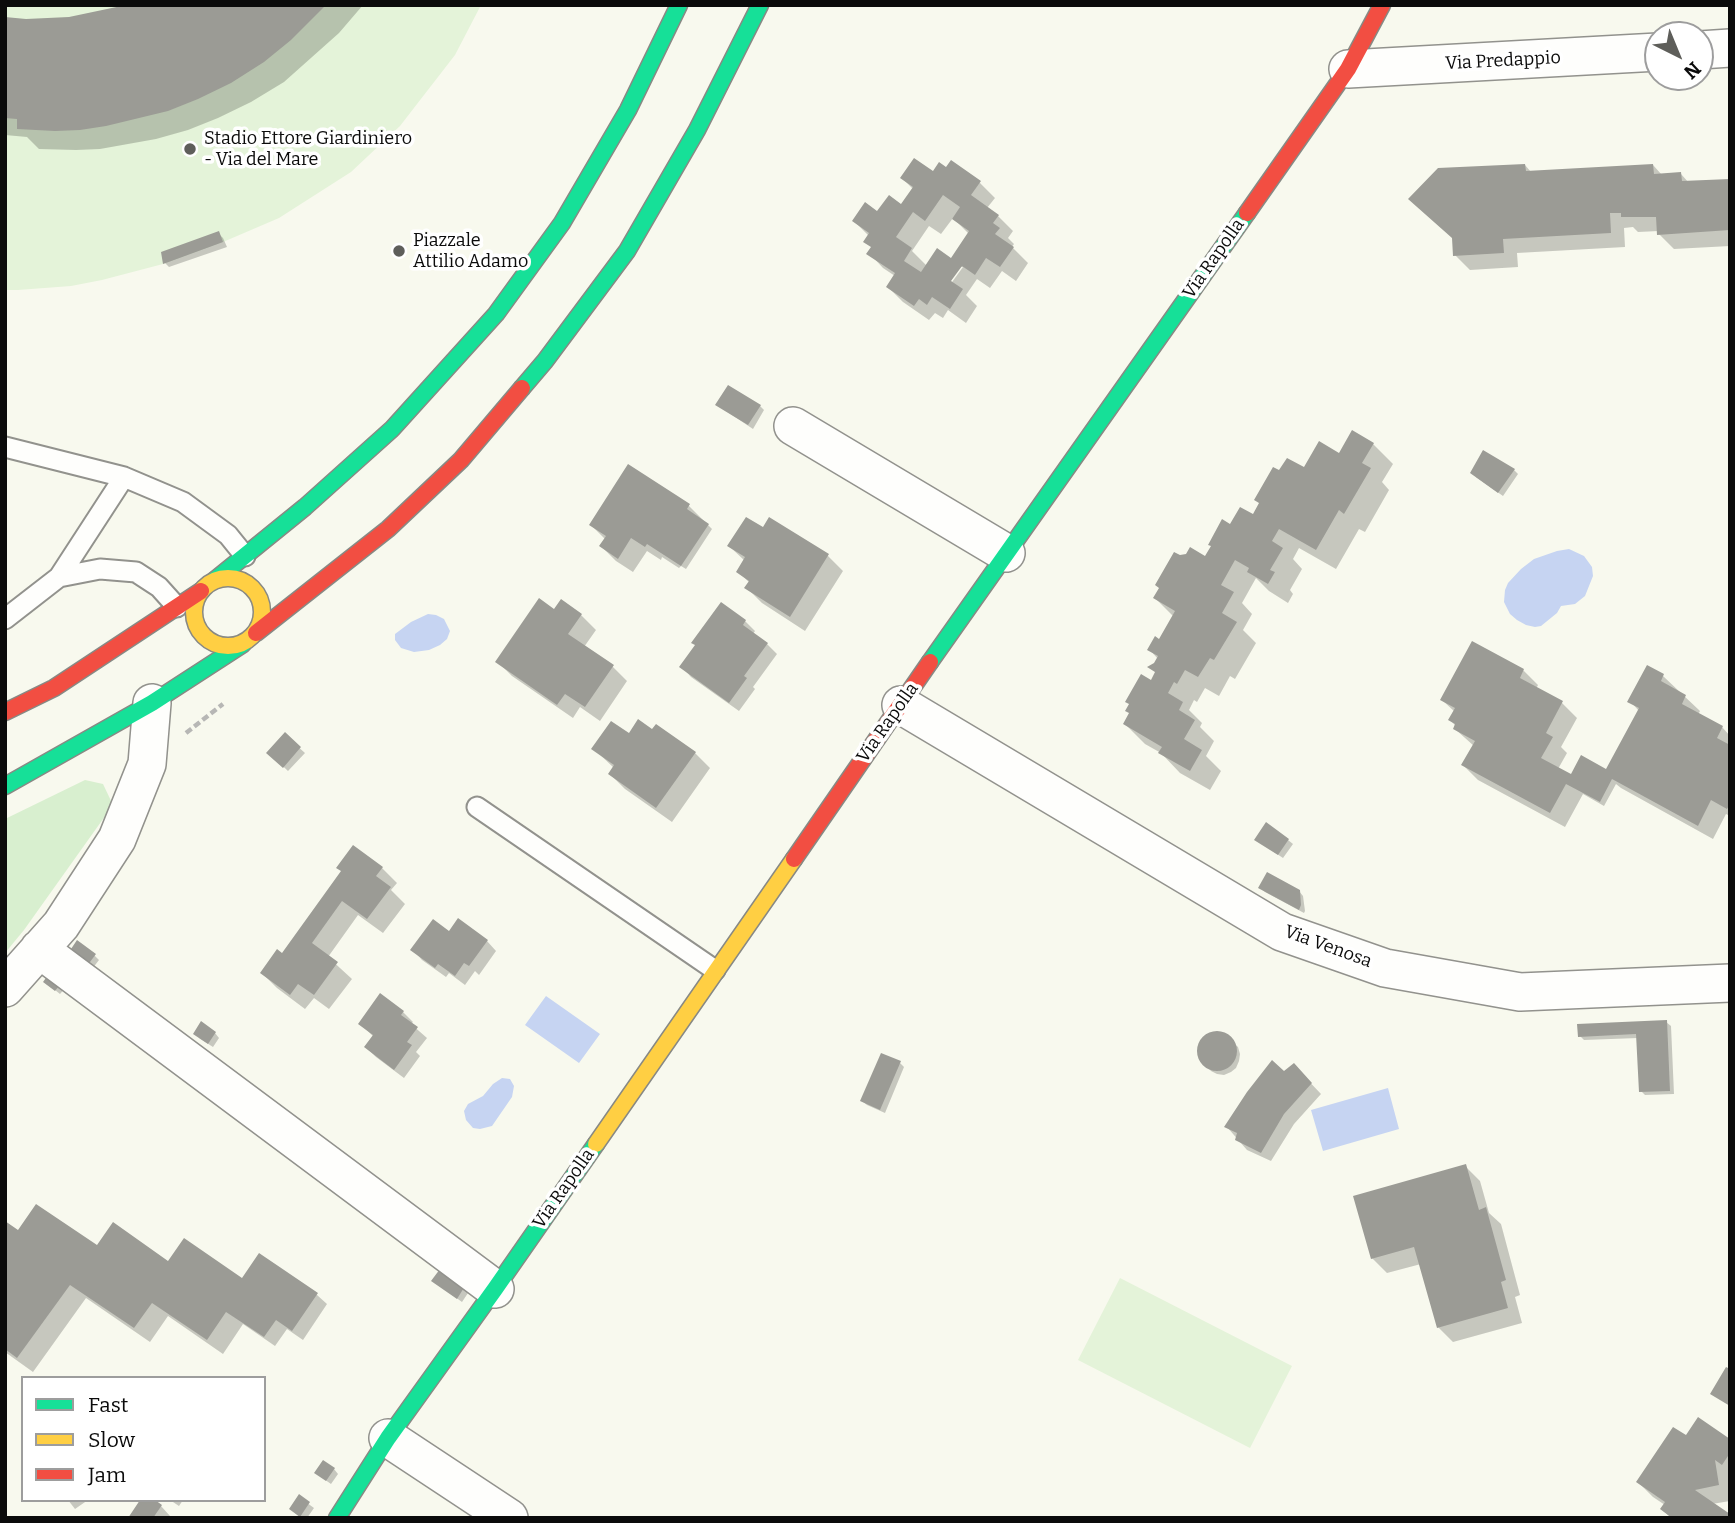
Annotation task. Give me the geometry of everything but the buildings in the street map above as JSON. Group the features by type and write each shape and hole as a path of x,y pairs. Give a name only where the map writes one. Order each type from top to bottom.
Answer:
{"main road":[{"path":"5,712 54,688 201,591 304,508 392,429 496,314 562,223 628,110 679,5"},
{"path":"5,786 152,703 250,639 388,529 461,460 545,361 627,251 697,130 760,5"},
{"name":"Via Rapolla","path":"337,1518 388,1438 495,1289 1006,553 1348,69 1382,5"},
{"path":"215,580 237,579 255,591 263,611 256,633"},
{"path":"201,591 195,601 194,612 195,624 201,634 220,646 243,644"}],"street":[{"name":"Via Predappio","path":"1348,69 1644,53"},
{"path":"793,426 1006,553"},
{"path":"5,988 61,925 117,839 147,764 152,703"},
{"name":"Via Venosa","path":"901,705 1282,932 1385,968 1520,992 1730,983"},
{"path":"39,949 495,1289"},
{"path":"388,1438 509,1518"}],"lane":[{"path":"5,447 124,477 184,502 228,536 246,556"},
{"path":"5,619 59,577 124,477"},
{"path":"59,577 100,569 136,572 159,587 177,607"},
{"path":"477,807 715,970"}],"green space":[{"name":"Stadio Ettore Giardiniero - Via del Mare","path":"5,5 481,5 455,55 400,126 351,172 279,218 163,264 71,286 5,290"},
{"path":"85,780 103,784 113,805 5,953 5,819"},
{"path":"1120,1278 1292,1366 1250,1448 1078,1360"}],"water":[{"path":"1569,549 1584,556 1592,567 1593,576 1585,596 1575,604 1561,606 1557,613 1541,626 1526,625 1517,620 1510,614 1504,602 1508,583 1534,559"},
{"path":"428,614 444,619 450,631 447,639 429,650 414,652 401,648 395,640 395,634"},
{"path":"546,996 600,1034 579,1063 525,1025"},
{"path":"502,1078 510,1079 514,1086 512,1097 492,1126 473,1128 466,1120 464,1111 468,1104 483,1096"},
{"path":"1388,1088 1399,1129 1323,1151 1311,1110"}],"traffic: fast":[{"path":"215,580 305,507 392,429 496,314 562,223 628,110 679,5"},
{"path":"522,388 627,251 697,130 760,5"},
{"path":"930,662 1247,213"},
{"path":"5,786 152,703 243,644"},
{"path":"337,1518 388,1438 596,1144"}],"traffic: slow":[{"path":"221,578 235,578 247,583 257,593 262,612 257,631 247,641 235,646 221,646 209,641 199,631 194,619 194,605 199,593 209,583 221,578"},
{"path":"596,1144 794,859"}],"traffic: jam":[{"path":"1247,213 1348,69 1382,5"},
{"path":"256,633 388,529 461,460 522,388"},
{"path":"5,712 54,688 201,591"},
{"path":"794,859 930,662"}],"place":[{"name":"Stadio Ettore Giardiniero - Via del Mare","path":"190,149"},
{"name":"Piazzale Attilio Adamo","path":"399,251"}]}
